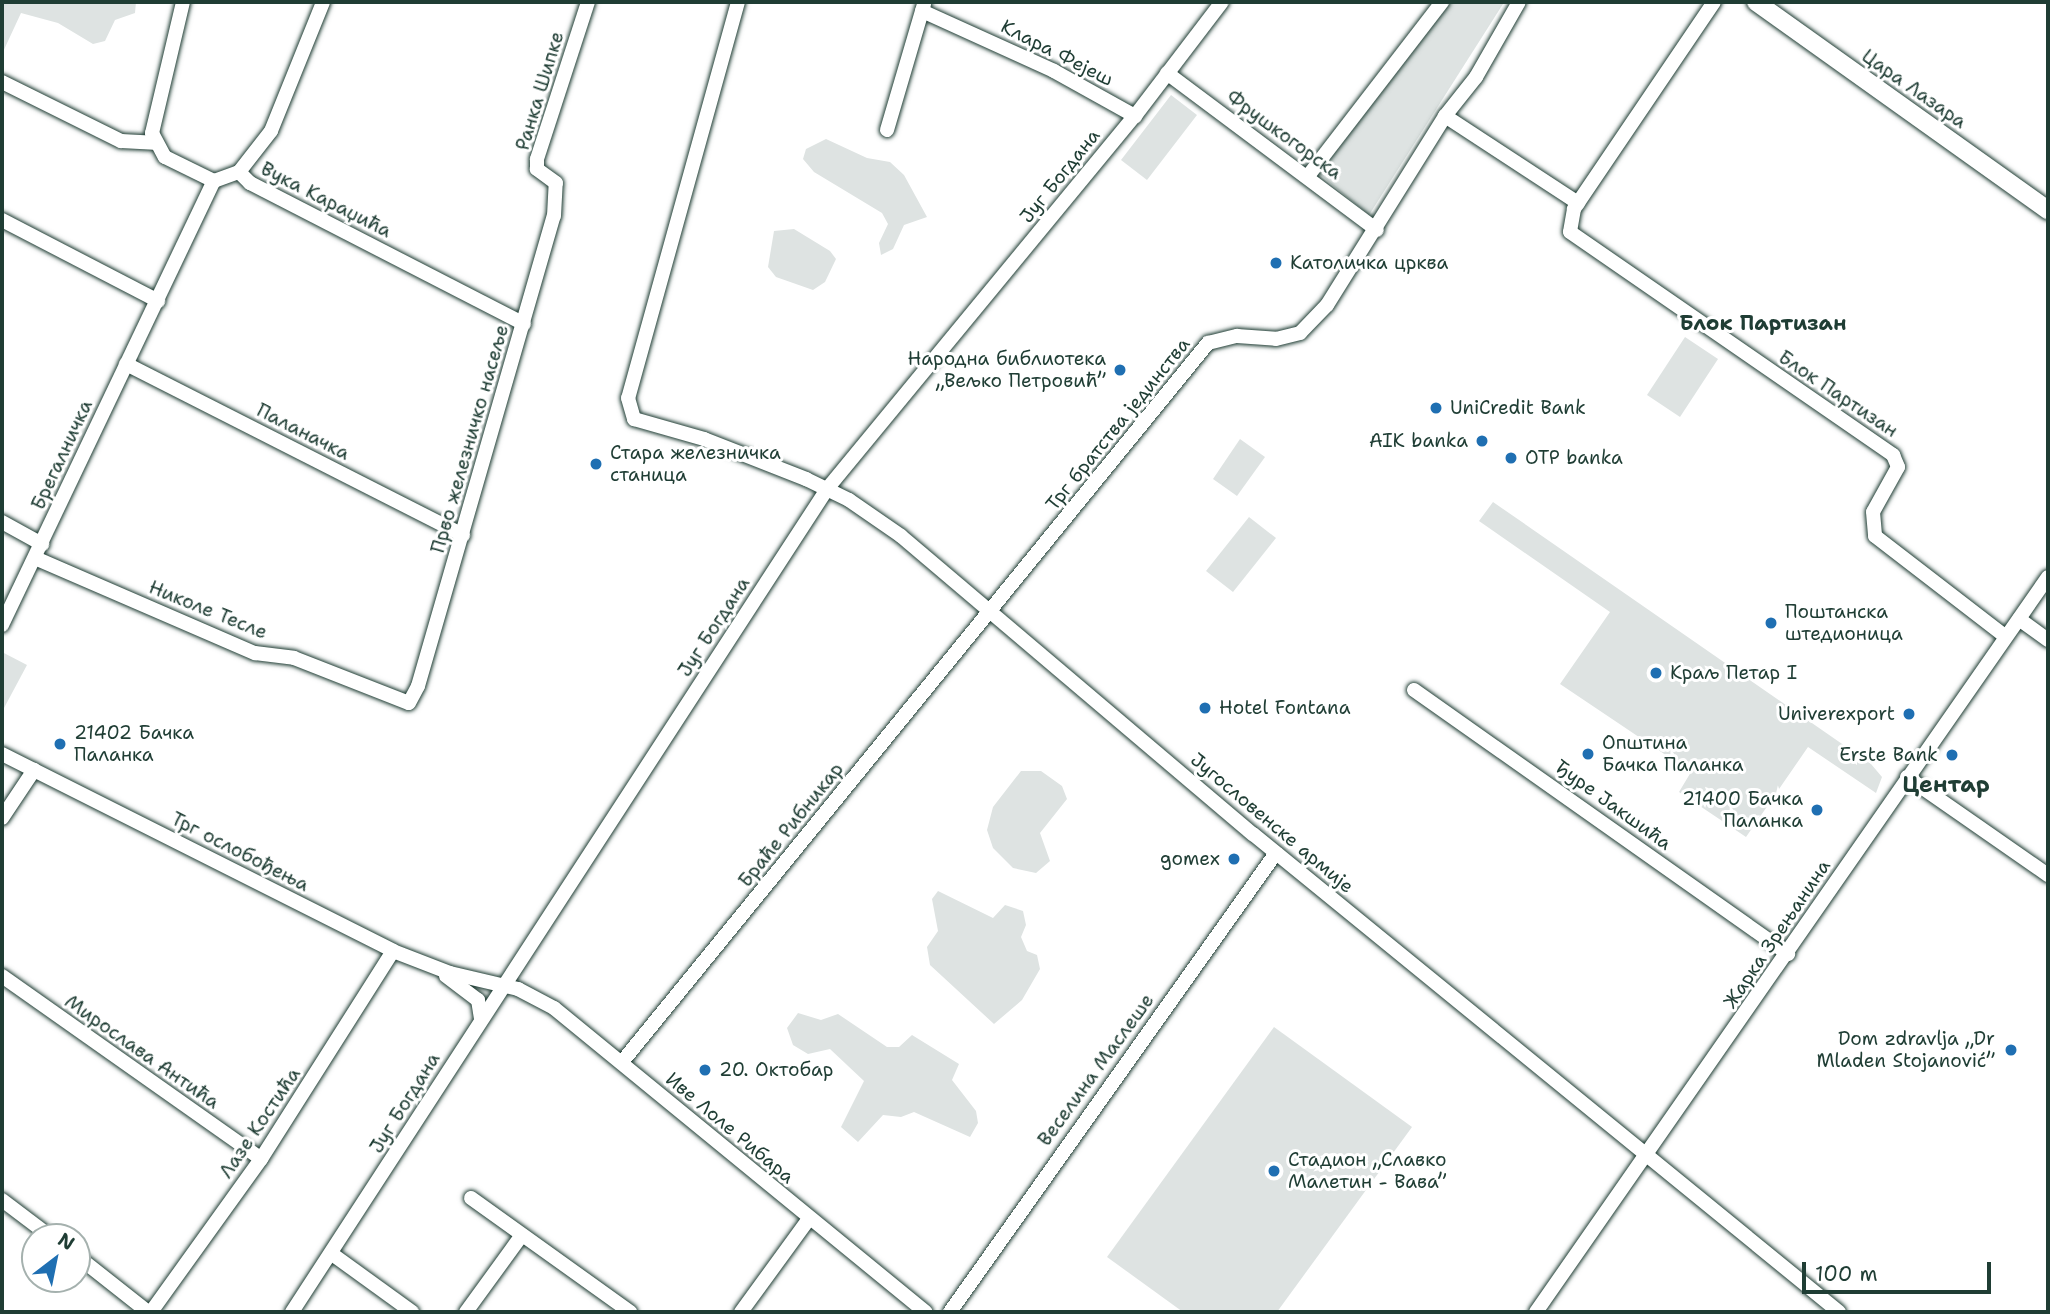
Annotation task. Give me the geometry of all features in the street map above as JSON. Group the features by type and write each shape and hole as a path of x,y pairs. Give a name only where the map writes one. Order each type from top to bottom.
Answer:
{"main road":[{"name":"Цара Лазара","path":"1756,2 2048,210"}],"street":[{"path":"183,2 152,122 154,143 165,157 214,181"},
{"path":"239,173 271,131 323,2"},
{"name":"Ранка Шипке","path":"556,183 537,170 537,159 588,2"},
{"name":"Југословенске армије","path":"738,2 628,398 634,419 645,426 704,439 827,489 901,536 1276,853 1839,1312"},
{"name":"Југ Богдана","path":"292,1312 827,489 1135,116 1222,2"},
{"path":"1308,176 1442,2"},
{"name":"Блок Партизан","path":"1714,2 1578,203 1570,218 1575,239 1893,455 1898,467 1873,512 1875,536 2006,637"},
{"name":"Трг братства јединства","path":"990,611 1208,343 1237,336 1276,339 1300,333 1327,305 1377,230 1445,116 1476,76 1515,4"},
{"path":"887,130 924,6"},
{"name":"Клара Фејеш","path":"924,6 1042,65 1135,116"},
{"name":"Фрушкогорска","path":"1167,73 1377,230"},
{"path":"4,88 121,141 154,143"},
{"path":"1445,116 1578,203"},
{"name":"Вука Караџића","path":"214,181 239,173 241,179 524,324"},
{"name":"Брегалничка","path":"2,625 214,181"},
{"name":"Прво железничко насеље","path":"409,703 463,535 524,324 558,201 556,183"},
{"path":"2,220 158,301"},
{"name":"Паланачка","path":"126,364 463,535"},
{"path":"2,522 42,544"},
{"name":"Николе Тесле","path":"36,558 255,653 294,658 409,703"},
{"name":"Жарка Зрењанина","path":"1536,1312 1788,954 1907,777 2048,577"},
{"name":"Браће Рибникар","path":"622,1062 990,611"},
{"path":"2019,619 2048,639"},
{"name":"Ђуре Јакшића","path":"1414,690 1788,954"},
{"name":"Трг ослобођења","path":"2,754 393,951 430,966 503,985"},
{"path":"2,818 34,771"},
{"path":"1907,777 2048,875"},
{"name":"Веселина Маслеше","path":"950,1312 1276,853"},
{"name":"Лазе Костића","path":"149,1312 261,1159 393,951"},
{"name":"Трг ослобођења","path":"430,966 472,993 482,1008 481,1018"},
{"name":"Мирослава Антића","path":"2,976 261,1159"},
{"name":"Иве Лоле Рибара","path":"503,985 554,1008 622,1062 808,1220 925,1312"},
{"path":"471,1198 630,1312"},
{"path":"2,1200 32,1223"},
{"path":"740,1312 808,1220"},
{"path":"466,1312 522,1235"},
{"path":"332,1254 412,1312"},
{"path":"91,1267 149,1312"}],"shaded area":[{"path":"2,2 136,2 135,13 115,20 105,41 93,44 58,23 21,13 2,54"},
{"path":"1450,2 1503,4 1369,215 1318,173"},
{"path":"1171,95 1197,115 1147,180 1121,160"},
{"path":"826,139 867,158 890,162 904,175 927,217 904,225 893,249 881,255 879,243 888,224 882,213 814,172 803,159 806,149"},
{"path":"794,229 830,251 836,259 825,282 813,290 776,277 768,267 774,231"},
{"path":"1685,337 1718,359 1680,417 1647,395"},
{"path":"1240,439 1265,457 1237,496 1213,479"},
{"path":"1493,502 1871,764 1882,777 1876,793 1808,747 1746,837 1679,792 1691,772 1560,684 1610,612 1479,521"},
{"path":"1249,517 1276,538 1233,592 1206,571"},
{"path":"2,652 27,665 4,708 2,707"},
{"path":"1021,771 1041,771 1062,786 1067,799 1040,833 1050,861 1036,873 1013,868 993,848 987,830 993,807"},
{"path":"938,891 993,918 1005,905 1023,911 1026,925 1021,937 1027,951 1037,955 1040,969 1022,1000 994,1024 930,965 927,947 938,931 932,899"},
{"path":"798,1013 821,1020 838,1014 887,1047 899,1047 912,1035 959,1064 952,1080 976,1111 978,1123 970,1137 914,1112 901,1117 883,1115 858,1142 841,1127 864,1081 830,1049 808,1054 793,1045 787,1028"},
{"name":"Стадион „Славко Малетин - Вава”","path":"1274,1027 1412,1127 1277,1312 1183,1312 1107,1257"}],"place":[{"name":"Католичка црква","path":"1276,263"},
{"name":"Народна библиотека „Вељко Петровић”","path":"1120,370"},
{"name":"UniCredit Bank","path":"1436,408"},
{"name":"AIK banka","path":"1482,441"},
{"name":"OTP banka","path":"1511,458"},
{"name":"Стара железничка станица","path":"596,464"},
{"name":"Поштанска штедионица","path":"1771,623"},
{"name":"Краљ Петар I","path":"1656,673"},
{"name":"Hotel Fontana","path":"1205,708"},
{"name":"Univerexport","path":"1909,714"},
{"name":"21402 Бачка Паланка","path":"60,744"},
{"name":"Општина Бачка Паланка","path":"1588,754"},
{"name":"Erste Bank","path":"1952,755"},
{"name":"21400 Бачка Паланка","path":"1817,810"},
{"name":"gomex","path":"1234,859"},
{"name":"Dom zdravlja „Dr Mladen Stojanović”","path":"2011,1050"},
{"name":"20. Октобар","path":"705,1070"},
{"name":"Стадион „Славко Малетин - Вава”","path":"1274,1171"}],"district":[{"name":"Блок Партизан","path":"1763,323"},
{"name":"Центар","path":"1946,784"}]}
